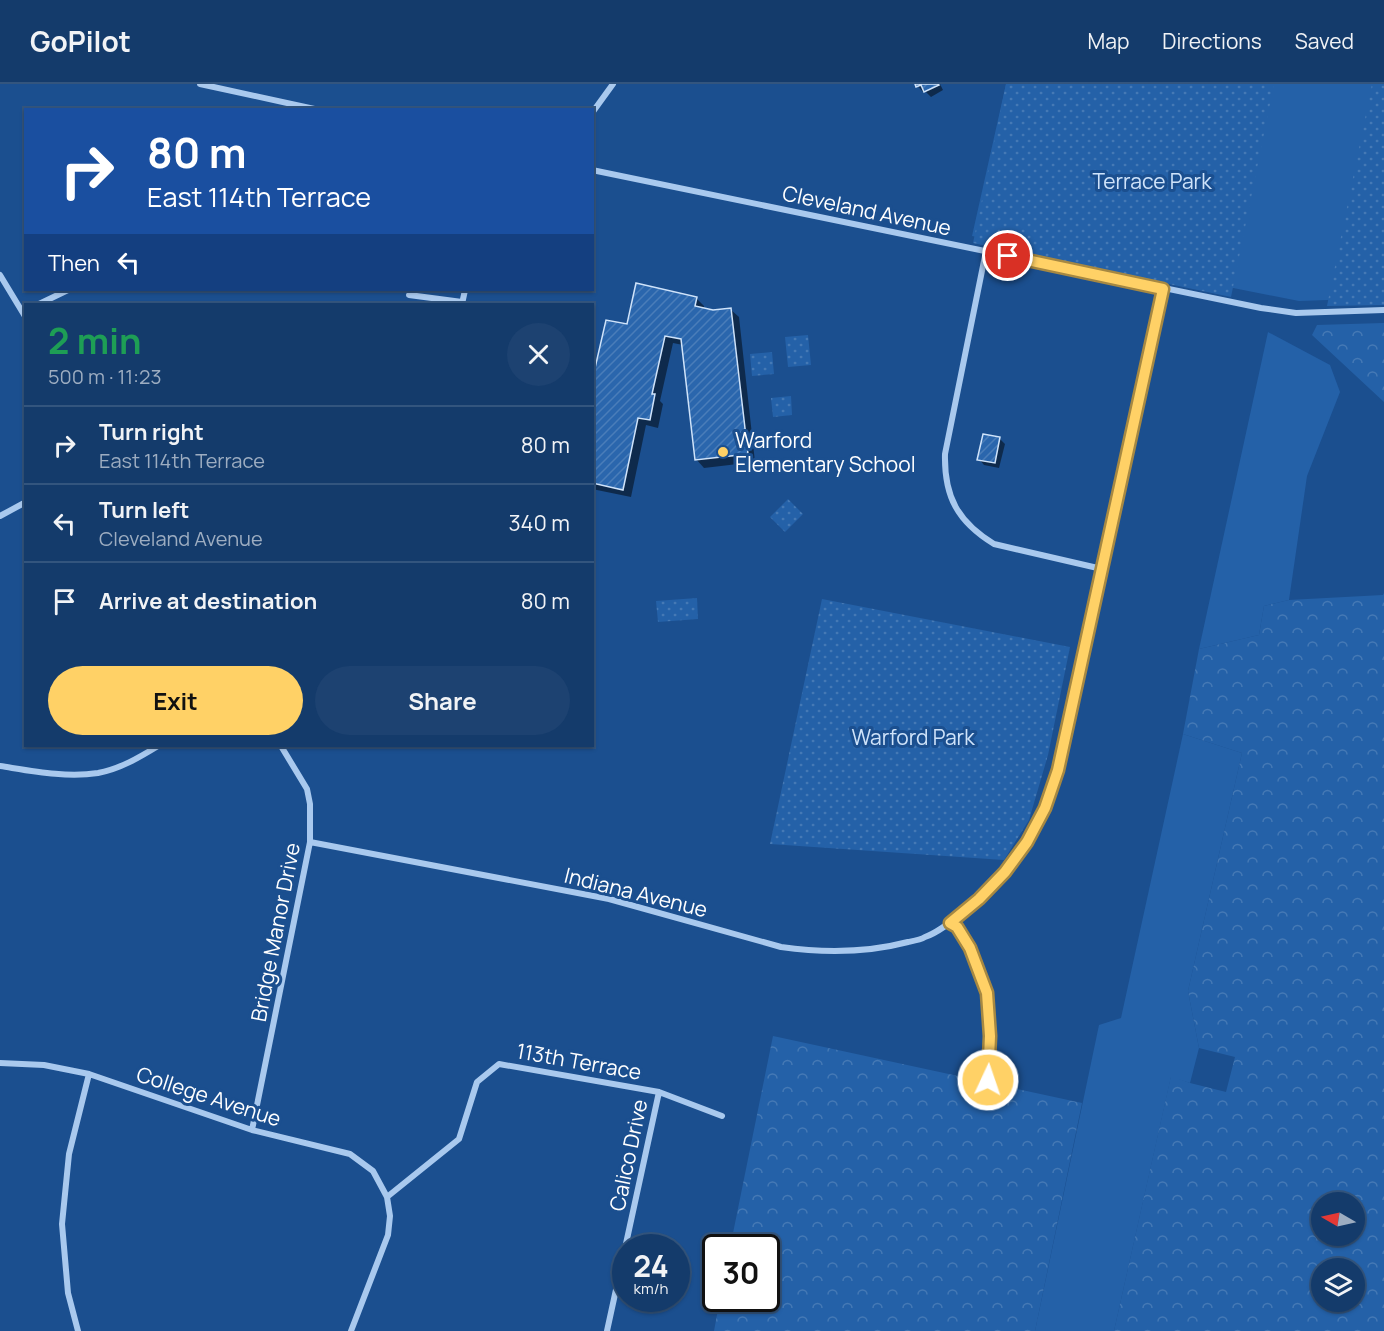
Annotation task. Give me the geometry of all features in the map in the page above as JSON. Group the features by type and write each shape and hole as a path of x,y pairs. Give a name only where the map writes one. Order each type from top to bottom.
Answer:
{"street":[{"path":"200,84 310,108"},
{"path":"594,110 613,84"},
{"name":"Cleveland Avenue","path":"594,170 1261,308 1296,313 1384,310"},
{"path":"986,251 945,454 944,472 950,496 965,522 994,544 1102,568"},
{"path":"0,275 24,314"},
{"name":"Indiana Avenue","path":"310,842 609,899 781,947 803,950 854,952 888,947 926,937 950,923 979,899 1005,872 1027,842 1045,808 1058,770 1163,289"},
{"path":"41,303 66,291"},
{"path":"409,296 462,303"},
{"path":"0,516 24,503"},
{"path":"0,766 56,774 99,772 134,761 156,747"},
{"name":"Bridge Manor Drive","path":"252,1130 310,842 310,804 307,789 282,747"},
{"path":"950,923 957,927 970,948 987,993 990,1036 988,1080"},
{"name":"College Avenue","path":"0,1063 44,1065 89,1074 252,1130 350,1154 374,1171 387,1197"},
{"name":"113th Terrace","path":"387,1197 459,1138 477,1082 499,1064 659,1092 722,1116"},
{"path":"78,1331 68,1293 62,1224 69,1154 89,1074"},
{"name":"Calico Drive","path":"607,1331 659,1092"},
{"path":"351,1331 388,1235 390,1216 387,1197"}],"green space":[{"name":"Terrace Park","path":"1006,84 1384,84 1384,298 1299,301 972,236"},
{"name":"Terrace Park","path":"1006,84 1274,84 1231,297 973,243"},
{"path":"1372,84 1384,84 1384,305 1327,306"},
{"path":"1384,323 1384,402 1312,335 1317,325"},
{"path":"1268,332 1330,365 1340,392 1307,476 1289,600 1264,606 1259,635 1199,649"},
{"path":"808,335 811,365 788,367 785,337"},
{"path":"772,352 774,374 752,376 750,354"},
{"path":"791,396 792,415 773,417 771,398"},
{"path":"788,499 803,514 785,532 770,517"},
{"path":"1384,593 1384,1331 1114,1331 1171,1076 1226,1092 1235,1057 1199,1048 1188,991 1242,753 1183,734 1199,649 1259,635 1264,606 1289,600 1383,595"},
{"path":"697,598 698,619 658,622 656,601"},
{"name":"Warford Park","path":"822,599 1070,647 1048,755 1029,820 1004,860 770,844"},
{"path":"1183,734 1242,753 1188,991 1199,1048 1190,1083 1171,1077 1114,1331 1035,1331 1099,1025 1121,1018"},
{"path":"773,1036 1082,1103 1035,1331 714,1331 718,1312 780,1312 780,1234 733,1234"}],"building":[{"path":"915,84 939,85 924,92 921,85 916,87"},
{"path":"636,283 697,297 695,306 713,310 731,308 748,454 695,460 681,339 665,336 652,394 655,394 650,420 638,418 623,490 594,483 594,372 606,320 627,324"},
{"path":"983,434 1000,437 995,463 977,460"}],"place":[{"name":"Warford Elementary School","path":"723,452"}],"route":[{"path":"988,1080 990,1036 987,993 970,948 957,927 950,923 979,899 1005,872 1027,842 1045,808 1058,770 1163,289 1008,256"}]}
